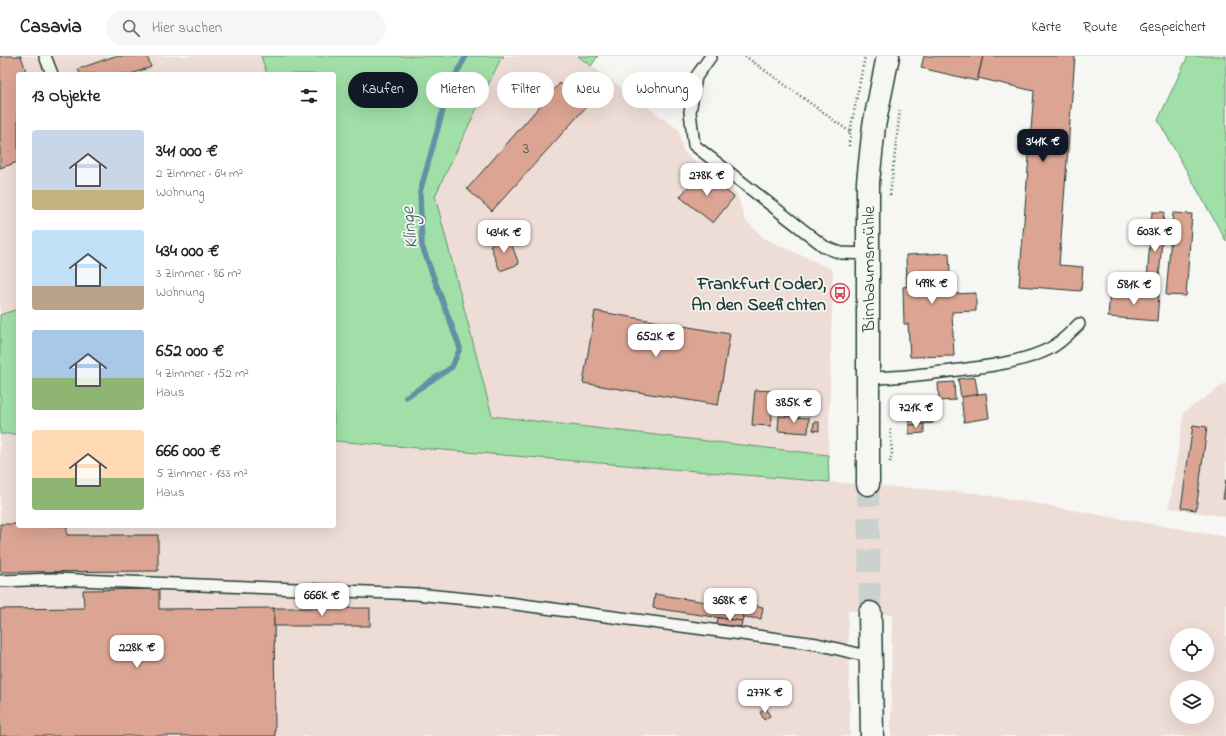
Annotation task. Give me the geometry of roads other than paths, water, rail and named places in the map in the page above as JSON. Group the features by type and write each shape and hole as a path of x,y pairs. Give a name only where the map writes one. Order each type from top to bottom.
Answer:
{"main road":[{"name":"Birnbaumsmühle","path":"868,484 868,182 874,126 888,56"},
{"path":"870,613 872,736"}],"lane":[{"path":"45,56 51,72"},
{"path":"711,56 696,77 690,112 694,145 825,247 841,253 868,254"},
{"path":"869,378 888,378 970,368 1026,358 1050,349 1066,337 1079,324"},
{"path":"0,582 54,579 416,594 508,603 817,644 871,657"}],"waterway":[{"name":"Klinge","path":"406,397 452,367 460,348 422,246 420,192 450,85 466,56"}],"tunnel":[{"path":"868,484 870,613"}],"place":[{"name":"Frankfurt (Oder), An den Seefichten","path":"840,293"}]}
